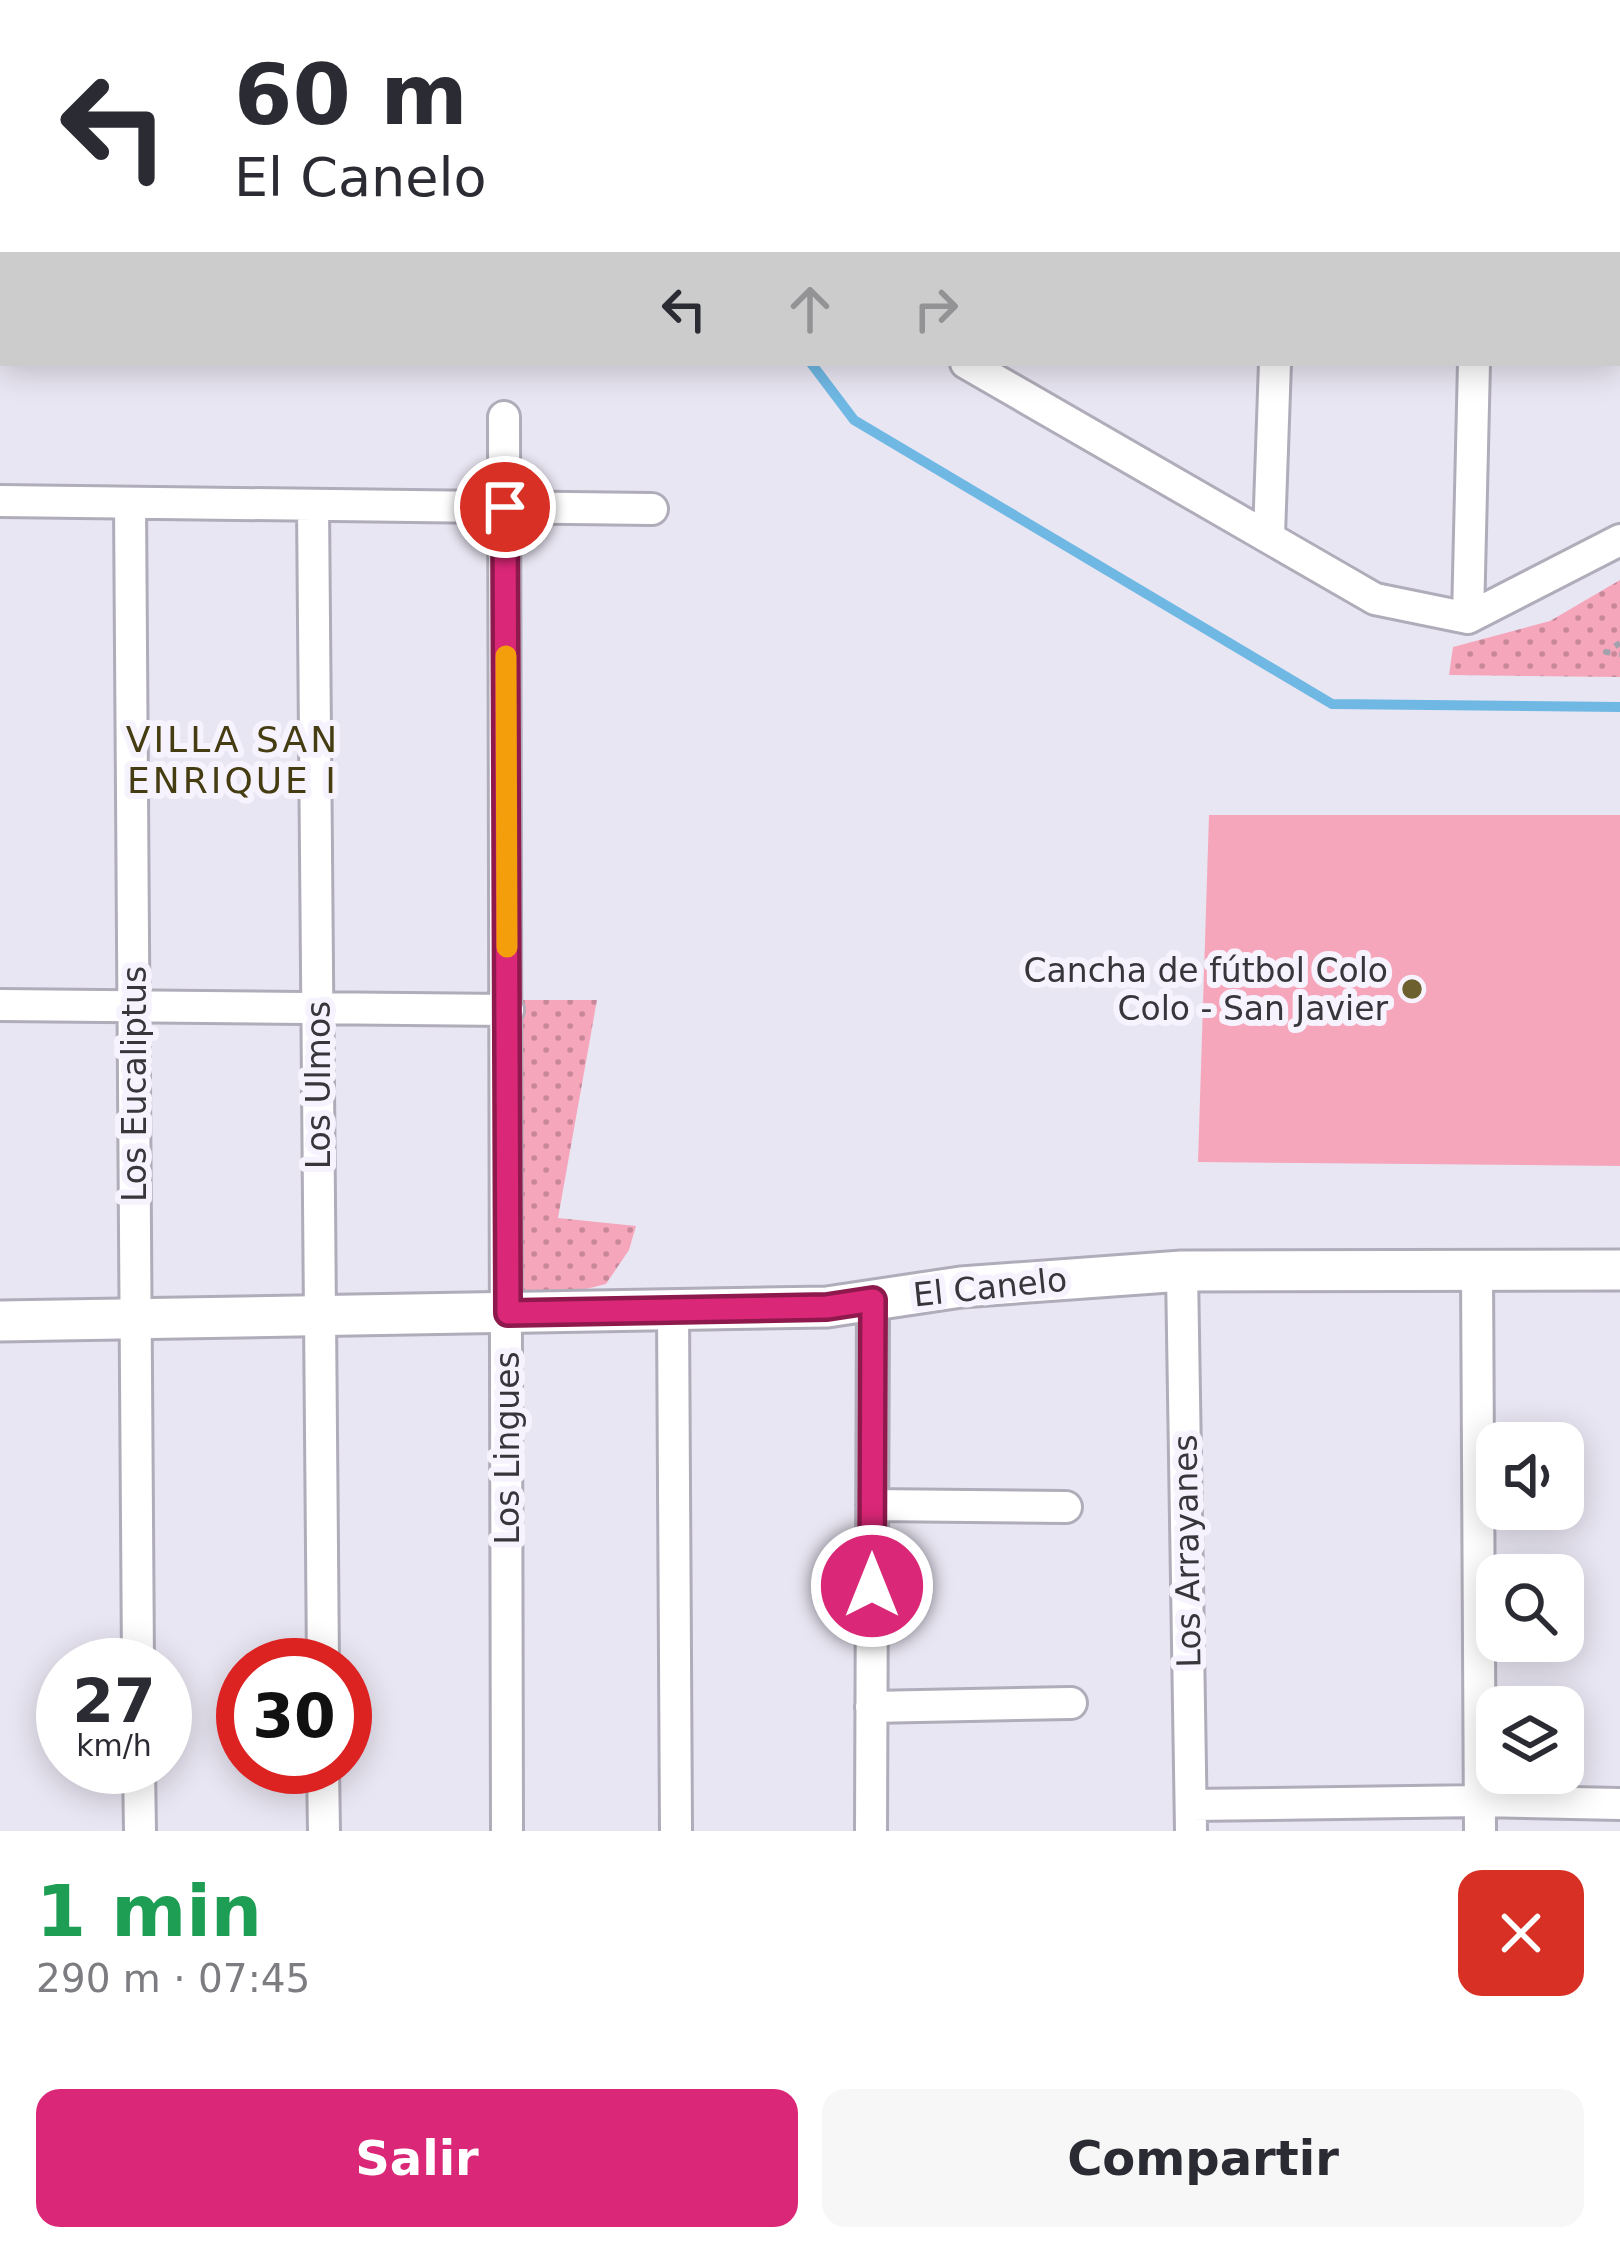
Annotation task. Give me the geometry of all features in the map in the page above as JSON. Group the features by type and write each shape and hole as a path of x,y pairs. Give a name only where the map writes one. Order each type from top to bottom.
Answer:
{"street":[{"path":"974,366 1375,599 1468,618 1620,540"},
{"path":"1269,536 1275,366"},
{"path":"1468,618 1474,366"},
{"name":"Los Lingues","path":"504,417 507,1831"},
{"path":"0,502 652,509"},
{"name":"Los Eucaliptus","path":"130,503 139,1638"},
{"name":"Los Ulmos","path":"314,505 322,1638"},
{"path":"0,1005 508,1010"},
{"path":"1477,1270 1480,1816"},
{"name":"El Canelo","path":"0,1321 827,1307 961,1287 1182,1271 1620,1270"},
{"name":"Los Arrayanes","path":"1182,1271 1191,1818"},
{"path":"871,1831 873,1300"},
{"path":"673,1310 676,1831"},
{"path":"872,1505 1066,1508"},
{"path":"872,1707 1071,1702"},
{"path":"139,1794 140,1831"},
{"path":"323,1794 324,1831"},
{"path":"1191,1818 1480,1816 1620,1804"}],"path":[{"path":"1620,643 1606,652 1620,654"}],"shaded area":[{"path":"1620,580 1620,677 1449,675 1453,647 1550,621"},
{"name":"Cancha de fútbol Colo Colo - San Javier","path":"1209,815 1620,815 1620,1166 1198,1162"},
{"path":"523,1000 597,1000 558,1218 636,1226 629,1250 606,1284 582,1290 523,1291"}],"waterway":[{"path":"813,366 854,420 1332,704 1620,707"}],"slow traffic":[{"path":"506,656 507,947"}],"place":[{"name":"Cancha de fútbol Colo Colo - San Javier","path":"1412,989"}],"district":[{"name":"VILLA SAN ENRIQUE I","path":"233,760"}],"route":[{"path":"505,507 508,1313 827,1307 873,1300 872,1586"}]}
